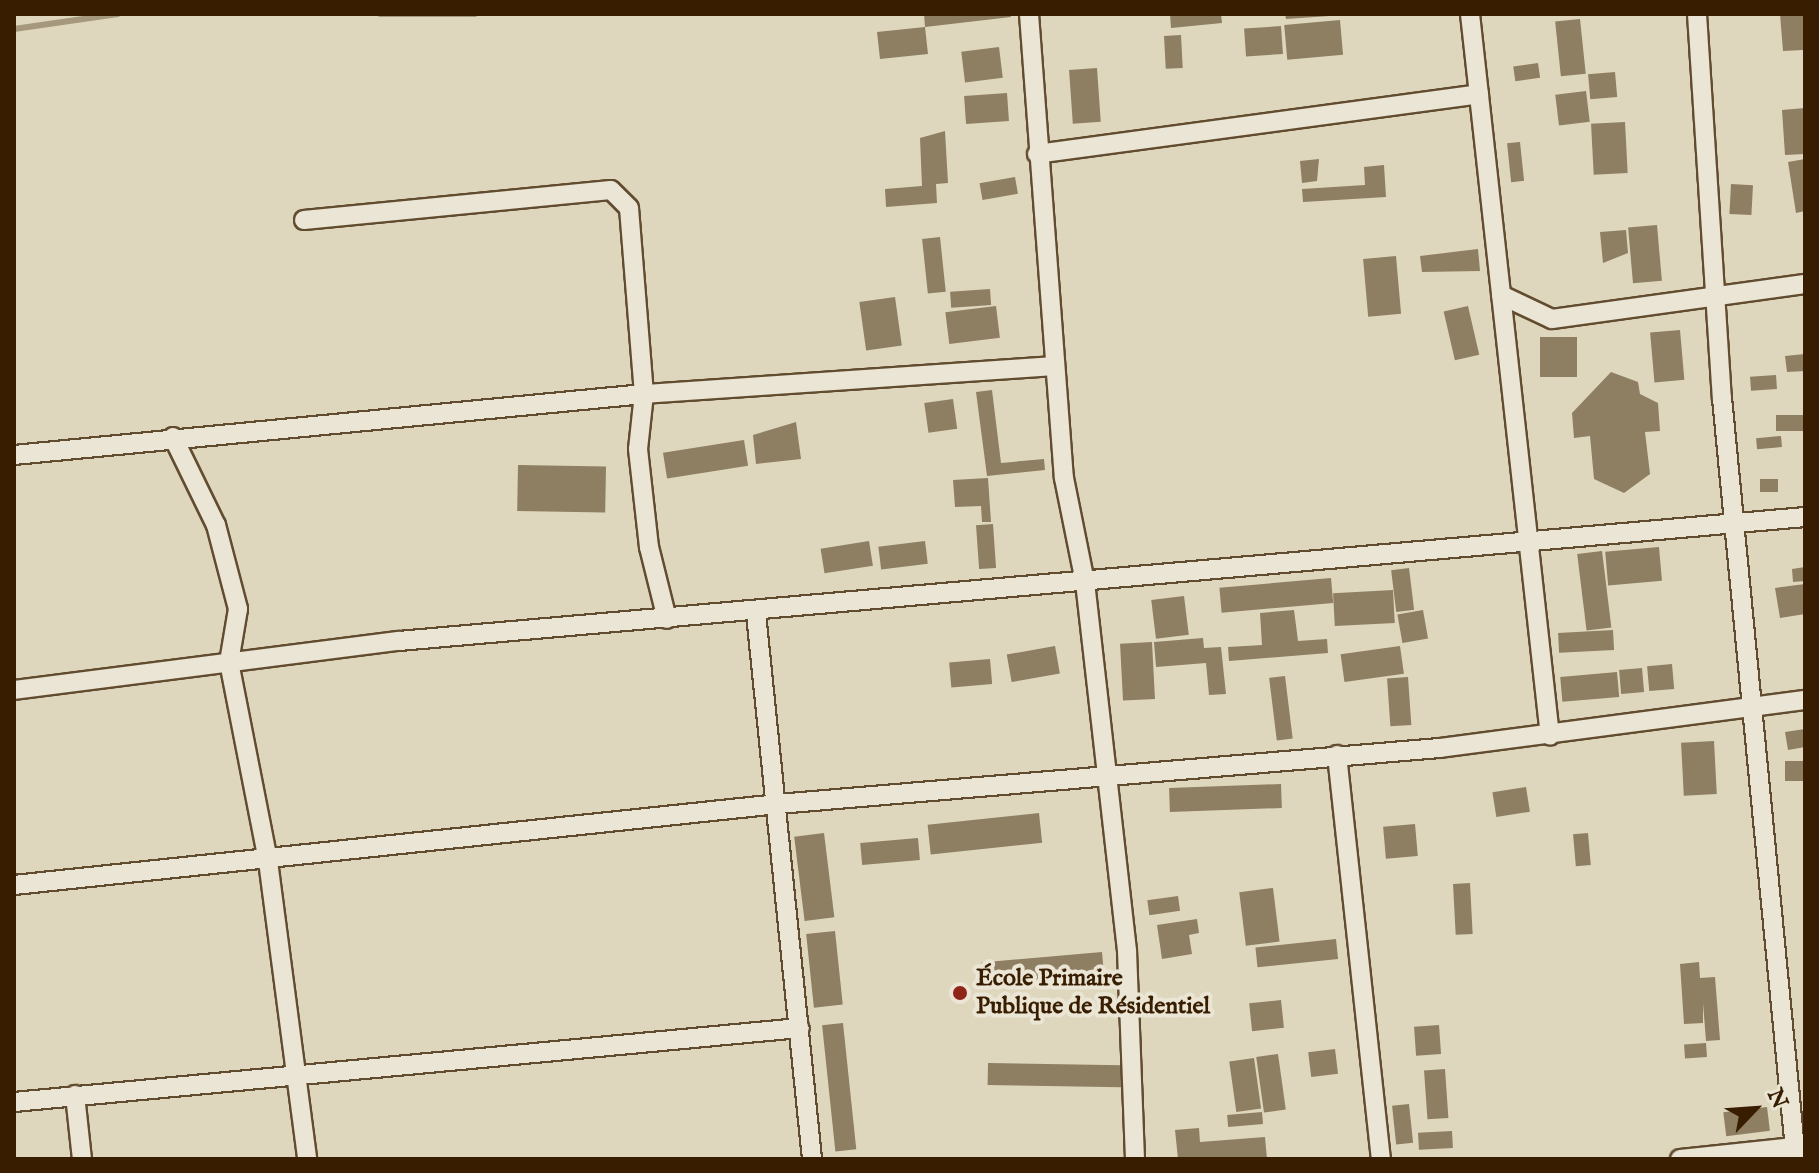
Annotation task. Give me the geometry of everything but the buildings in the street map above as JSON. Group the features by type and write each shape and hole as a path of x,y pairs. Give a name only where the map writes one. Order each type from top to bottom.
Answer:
{"street":[{"path":"1029,14 1053,366 1085,582 1127,951 1135,1159"},
{"path":"1470,14 1550,736"},
{"path":"1680,1159 1799,1151 1733,525 1714,294 1697,14"},
{"path":"1037,154 1479,94"},
{"path":"304,220 611,190 629,208 634,228 644,394 638,449 649,547 667,619"},
{"path":"1501,295 1552,319 1714,294 1805,284"},
{"path":"14,455 173,437 644,394 1053,366"},
{"path":"173,437 216,525 238,609 229,662 268,861 307,1159"},
{"path":"14,690 229,662 667,619 756,614 1528,539 1805,517"},
{"path":"756,614 778,804 812,1159"},
{"path":"14,885 268,861 778,804 1550,736 1752,705 1805,700"},
{"path":"1337,755 1381,1159"},
{"path":"14,1102 296,1071 800,1028"},
{"path":"75,1095 82,1159"}],"waterway":[{"path":"14,29 118,14"},
{"path":"380,14 475,14"}],"place":[{"name":"École Primaire Publique de Résidentiel","path":"960,993"}]}
